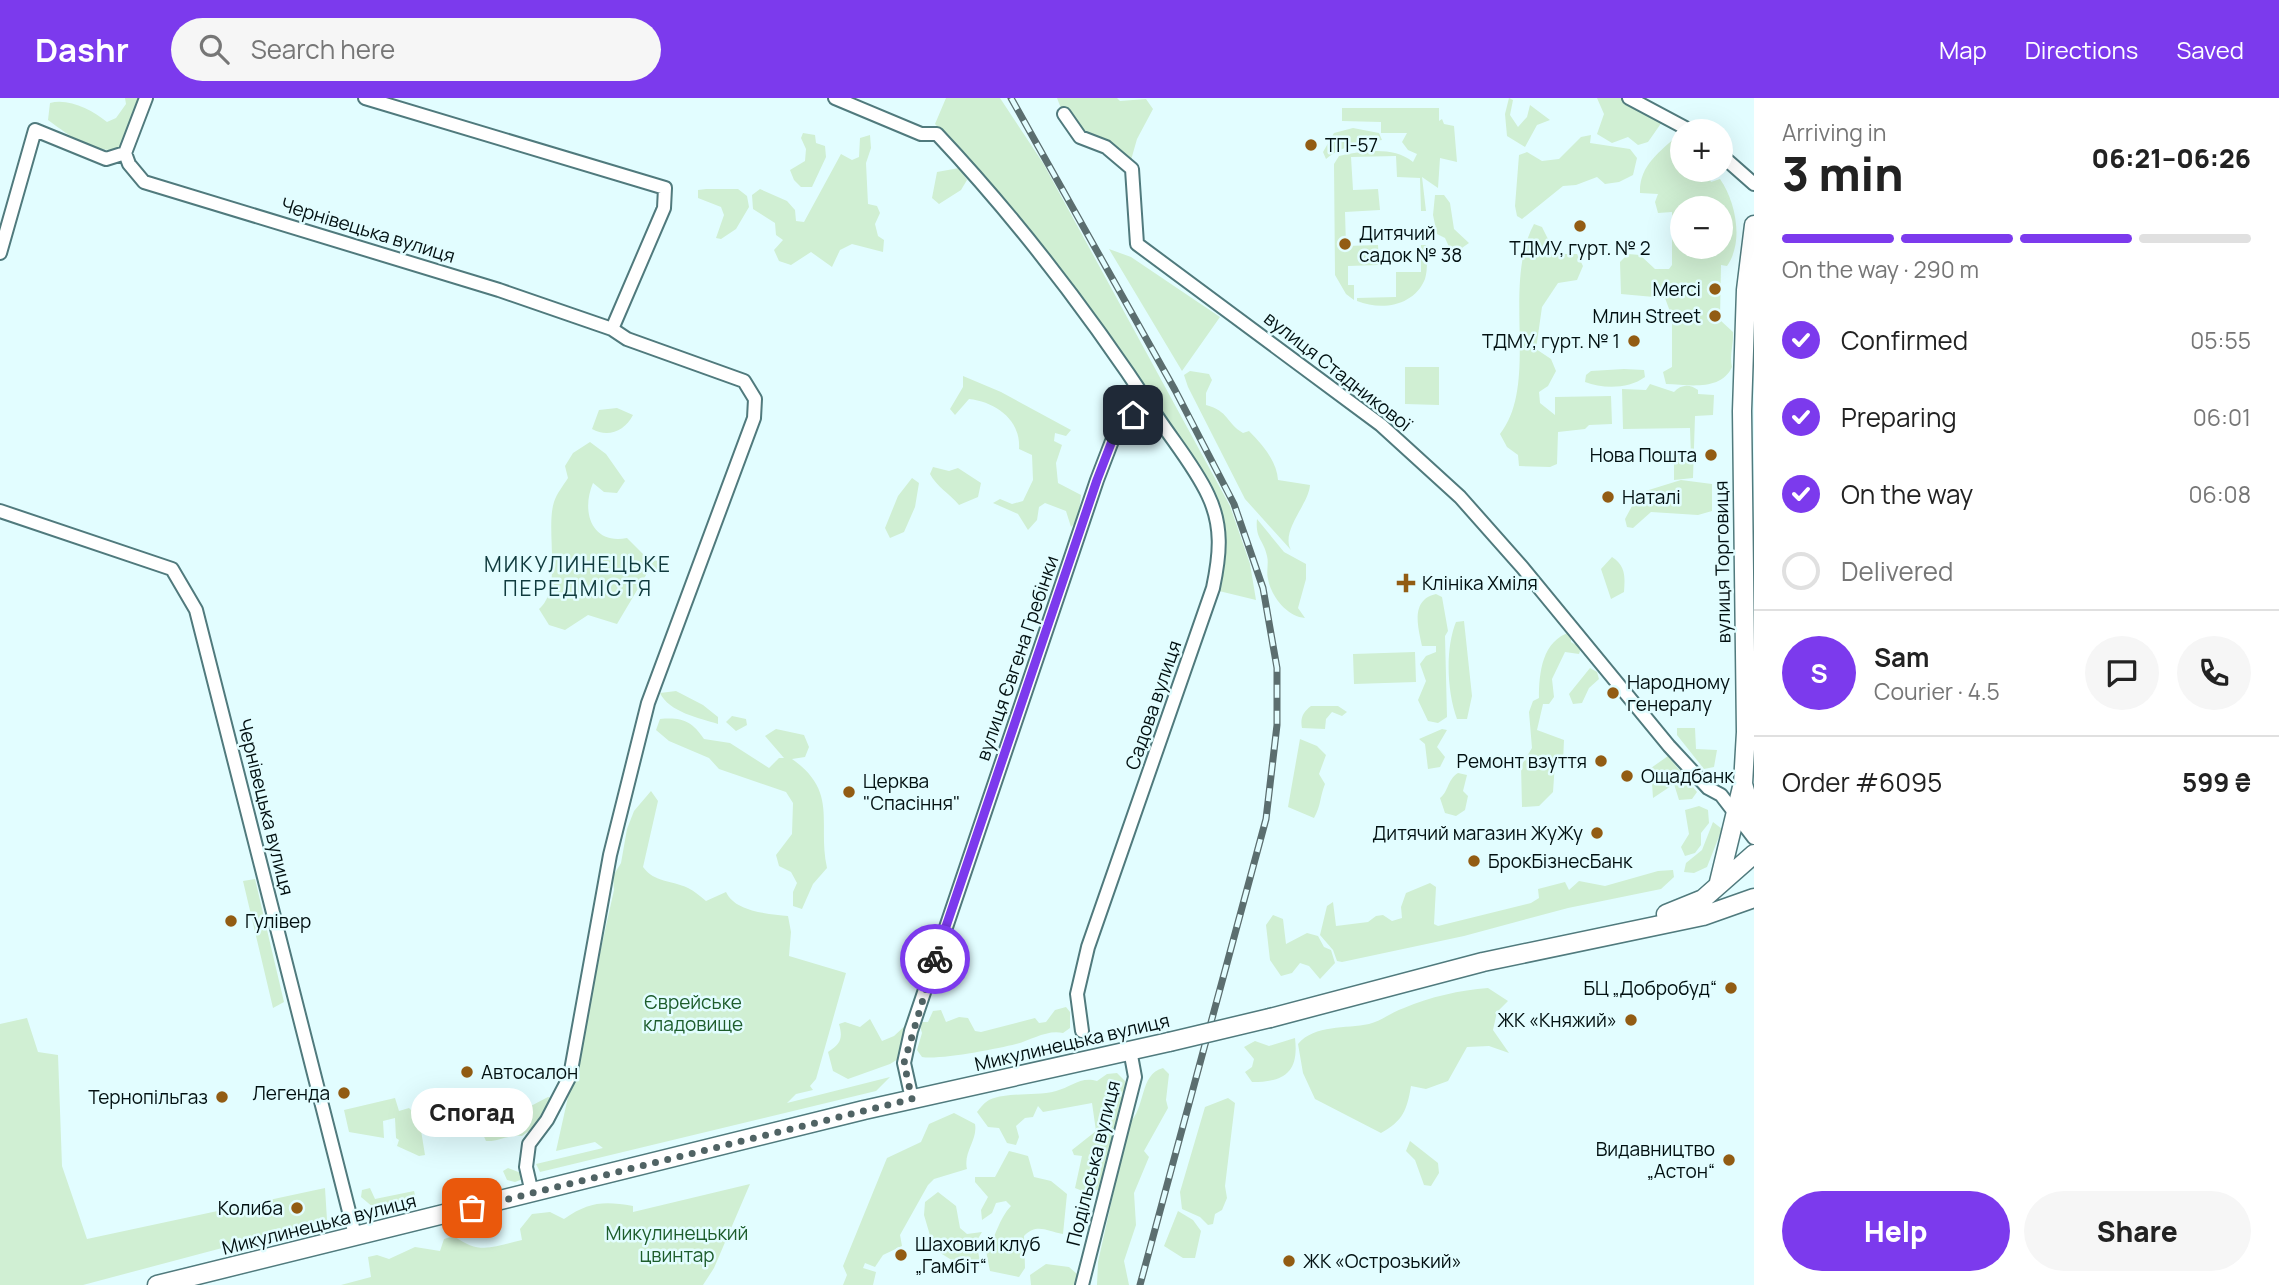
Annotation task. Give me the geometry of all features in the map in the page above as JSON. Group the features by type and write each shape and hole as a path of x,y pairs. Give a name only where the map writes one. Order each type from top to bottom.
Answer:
{"main road":[{"name":"вулиця Торговиця","path":"1754,225 1746,290 1742,398 1746,732 1743,784 1754,822"},
{"name":"вулиця Торговиця","path":"1746,732 1754,758"},
{"path":"1716,890 1725,868 1743,784"},
{"name":"Микулинецька вулиця","path":"1620,932 1695,904 1716,890 1754,854"},
{"name":"Микулинецька вулиця","path":"157,1285 912,1099 1270,1018 1483,962 1703,916 1754,898"},
{"path":"1703,916 1754,906"}],"street":[{"path":"0,253 35,130 106,159 125,153 146,98"},
{"path":"365,98 665,188 664,208 612,330"},
{"name":"Садова вулиця","path":"835,98 921,134 937,134 968,167 1114,350 1208,495 1221,544 1213,588 1201,627 1088,947 1076,994 1082,1031"},
{"path":"1629,98 1670,120"},
{"name":"вулиця Стадникової","path":"1064,114 1080,137 1106,146 1132,169 1137,244 1381,425 1460,497 1669,746 1708,788 1721,795 1754,838"},
{"name":"Чернівецька вулиця","path":"125,153 129,164 144,182 499,289 744,382 755,399 754,418 648,703 610,855 570,1076 552,1113 529,1143 526,1167 532,1193"},
{"path":"1733,165 1754,184"},
{"name":"вулиця Євгена Гребінки","path":"912,1099 904,1063 911,1031 1088,506 1117,428 1148,403"},
{"name":"Чернівецька вулиця","path":"0,511 172,569 196,610 355,1236"},
{"name":"Подільська вулиця","path":"1083,1285 1135,1077 1129,1050"}],"green space":[{"path":"125,98 144,98 123,150 92,146 74,138 48,120 50,103 65,102 80,106 107,122 116,118 126,104"},
{"path":"946,98 1000,98 1043,163 1230,506 1250,564 1256,600 1219,591 1224,562 1224,533 1205,480 1147,388 1091,309 1000,196 935,124"},
{"path":"1057,98 1117,98 1120,101 1146,99 1153,109 1137,139 1131,160 1102,149 1064,116"},
{"path":"1509,98 1513,100 1510,115 1518,127 1527,117 1530,105 1550,120 1537,125 1525,147 1507,136 1505,114"},
{"path":"1597,98 1626,98 1662,122 1648,142 1638,145 1628,137 1612,143 1597,134 1604,114"},
{"path":"1342,108 1439,108 1439,121 1442,119 1444,124 1454,126 1457,162 1440,158 1438,188 1422,177 1426,211 1421,211 1420,178 1397,177 1396,156 1351,157 1353,190 1378,189 1380,210 1345,212 1346,246 1378,245 1379,265 1348,266 1348,285 1354,285 1354,300 1346,294 1335,275 1334,164 1339,156 1358,153 1387,152 1413,162 1417,154 1408,150 1402,142 1407,133 1381,133 1381,122 1342,121"},
{"path":"1353,128 1379,133 1382,140 1346,148 1326,159 1323,152 1334,133"},
{"path":"803,133 815,135 816,143 825,146 826,157 812,187 801,187 790,170 805,161 806,149 801,138"},
{"path":"870,135 871,148 866,163 868,204 877,206 880,213 875,224 878,236 884,240 883,252 852,244 840,250 832,267 811,252 791,265 779,261 774,250 783,240 776,235 775,223 753,209 752,195 760,189 787,201 795,210 796,221 804,222 841,154 852,160 859,157 860,138"},
{"path":"1591,135 1590,143 1630,149 1637,158 1633,175 1619,182 1605,184 1597,177 1576,185 1563,186 1522,219 1517,216 1515,206 1519,155 1527,152 1542,161 1559,159 1581,137"},
{"path":"1670,142 1670,182 1722,182 1729,196 1670,196 1670,212 1658,213 1655,202 1658,194 1640,193 1643,174 1658,153"},
{"path":"959,168 967,180 961,190 939,204 932,198 937,172"},
{"path":"738,189 747,196 749,207 736,229 721,239 716,238 724,215 721,207 698,198 698,190"},
{"path":"1435,195 1444,195 1450,203 1454,229 1469,243 1459,250 1450,249 1445,238 1437,234 1433,215"},
{"path":"1733,207 1736,222 1733,253"},
{"path":"1534,224 1542,227 1548,239 1544,248 1549,254 1577,254 1583,266 1577,280 1558,283 1542,307 1536,349 1551,359 1556,371 1548,386 1539,392 1540,403 1555,415 1555,397 1611,396 1612,424 1589,425 1585,429 1558,432 1557,464 1550,467 1519,466 1518,455 1507,447 1500,434 1512,413 1518,388 1520,276 1525,249"},
{"path":"1421,245 1426,245 1426,275 1413,295 1387,306 1357,301 1357,298 1396,297 1396,272 1421,272"},
{"path":"1109,249 1131,257 1220,317 1182,371"},
{"path":"1628,254 1640,255 1655,269 1669,269 1672,259 1730,259 1727,266 1721,265 1720,320 1733,332 1732,367 1727,375 1713,383 1666,384 1663,372 1672,367 1672,317 1665,298 1621,294 1620,262"},
{"path":"1405,367 1439,367 1439,405 1405,404"},
{"path":"1644,370 1645,377 1616,387 1585,382 1586,375 1591,371"},
{"path":"1190,371 1209,374 1212,380 1206,393 1206,405 1219,410 1243,433 1249,431 1254,436 1272,460 1278,480 1310,485 1289,534 1291,550 1245,499 1188,387 1184,375"},
{"path":"963,376 1001,392 1071,430 1066,436 1055,433 1054,441 1062,445 1056,463 1058,483 1081,495 1078,520 1071,527 1066,511 1045,503 1039,507 1037,520 1028,530 1018,514 993,503 1000,499 1012,504 1023,501 1033,480 1032,455 1019,449 1016,429 997,408 969,399 955,415 950,409 963,387"},
{"path":"1650,384 1674,392 1680,387 1689,386 1698,390 1698,394 1714,395 1713,415 1695,416 1693,478 1674,480 1674,456 1691,456 1690,428 1623,429 1622,389 1646,390"},
{"path":"617,408 633,415 621,429 604,433 592,429 599,410"},
{"path":"590,442 606,454 625,481 617,493 604,492 593,483 588,504 592,524 605,536 627,538 648,559 663,562 663,573 649,570 617,624 588,615 565,630 549,625 539,609 546,600 552,574 551,528 554,502 568,478 565,466 573,453"},
{"path":"933,467 949,471 958,468 981,483 978,497 959,505 930,474"},
{"path":"912,478 919,483 915,507 904,532 890,538 885,528 898,496"},
{"path":"1681,480 1712,484 1712,511 1698,515 1651,512 1633,528 1627,527 1625,519 1639,493"},
{"path":"1257,519 1284,552 1306,564 1306,579 1298,608 1305,618 1286,610 1270,586 1267,556 1258,535"},
{"path":"1612,557 1622,568 1625,581 1624,592 1611,599 1601,569"},
{"path":"1436,594 1442,597 1448,631 1445,636 1447,717 1438,723 1428,721 1418,700 1426,681 1420,664 1426,656 1436,652 1436,646 1422,646 1419,608 1428,597"},
{"path":"1464,621 1472,696 1467,719 1457,719 1449,684 1449,657 1456,622"},
{"path":"1571,632 1571,642 1581,648 1579,654 1565,652 1552,679 1554,697 1549,704 1543,704 1537,730 1564,740 1563,762 1555,763 1553,792 1539,806 1522,807 1521,766 1532,748 1529,712 1533,701 1539,698 1541,668 1554,642"},
{"path":"1415,652 1416,682 1354,684 1353,654"},
{"path":"1590,668 1597,672 1599,679 1589,688 1582,703 1573,704 1569,694"},
{"path":"676,691 703,705 718,717 718,724 677,710 664,700 660,693"},
{"path":"1311,706 1338,706 1347,712 1342,716 1332,712 1326,719 1325,729 1302,728 1303,716"},
{"path":"732,716 746,719 747,725 736,731 726,722"},
{"path":"660,719 686,722 704,739 730,743 769,768 779,758 784,758 765,736 776,729 804,735 809,747 805,757 792,759 807,771 821,796 827,868 813,884 802,909 793,906 793,892 797,883 791,872 779,866 776,855 792,834 793,803 786,792 719,769 709,758 669,741 656,730"},
{"path":"1677,728 1695,728 1696,749 1717,750 1714,767 1704,769 1677,735"},
{"path":"1442,729 1447,730 1437,747 1445,757 1440,767 1428,769 1425,744 1419,739"},
{"path":"1300,739 1317,746 1326,755 1319,774 1325,784 1314,818 1288,807"},
{"path":"1668,756 1697,792 1692,799 1679,800 1674,784 1653,798 1651,768"},
{"path":"1458,773 1467,775 1463,791 1468,796 1465,810 1456,816 1445,813 1440,798"},
{"name":"Єврейське кладовище","path":"651,791 658,801 643,867 648,872 658,879 688,888 706,901 726,892 730,899 745,908 788,916 791,932 789,956 846,973 816,1079 810,1086 813,1090 796,1094 787,1103 890,1077 876,1091 540,1172 536,1164 603,1148 595,1142 556,1151 614,890 613,876 621,863 627,829 634,811"},
{"path":"1699,806 1708,810 1709,823 1701,833 1701,845 1695,853 1685,856 1681,847 1689,834 1685,810"},
{"path":"1713,822 1722,829 1707,867 1694,873 1684,872 1686,863 1702,850"},
{"path":"1673,870 1674,877 1661,889 1568,908 1464,936 1342,962 1337,961 1333,950 1320,935 1327,906 1333,902 1336,926 1368,922 1383,915 1392,921 1402,918 1401,907 1406,893 1430,883 1436,887 1434,924 1438,926 1531,903 1539,898 1538,889 1565,882 1569,890 1579,881 1605,886 1658,871"},
{"path":"255,879 284,1002 273,1008 243,881"},
{"path":"1273,915 1283,919 1286,944 1307,933 1318,936 1324,947 1331,950 1335,963 1320,979 1309,966 1300,963 1292,973 1281,976 1270,960 1266,925"},
{"path":"1488,988 1508,1001 1497,1012 1493,1030 1509,1053 1489,1046 1467,1047 1448,1081 1426,1089 1411,1086 1403,1114 1381,1133 1315,1099 1303,1073 1298,1044 1305,1038 1331,1028 1369,1024 1435,997"},
{"path":"1066,1007 1070,1012 1070,1028 1063,1033 1045,1034 1016,1044 954,1056 922,1057 917,1050 922,1033 920,1026 922,1022 928,1022 933,1011 941,1010 946,1022 959,1017 968,1018 975,1031 981,1032 1035,1018 1039,1023 1046,1022 1055,1010"},
{"path":"27,1018 38,1052 58,1055 62,1166 87,1239 325,1188 327,1220 83,1285 0,1285 0,1024"},
{"path":"870,1019 882,1041 894,1036 908,1023 911,1051 890,1064 848,1079 833,1071 828,1052 840,1040 839,1024 845,1022 860,1027"},
{"path":"1295,1038 1295,1059 1287,1073 1273,1080 1252,1082 1245,1072 1252,1067 1254,1059 1244,1047 1255,1041 1269,1046"},
{"path":"1163,1068 1169,1074 1166,1100 1168,1108 1144,1151 1149,1157 1134,1193 1136,1225 1124,1261 1129,1285 1097,1285 1098,1262 1129,1123 1138,1109 1150,1077"},
{"path":"1117,1073 1125,1081 1126,1090 1103,1189 1085,1192 1075,1188 1082,1156 1074,1155 1072,1150 1096,1131 1092,1103 1043,1112 1038,1106 1033,1117 1025,1118 1016,1126 1019,1137 1016,1145 1007,1143 999,1128 988,1127 977,1112 987,1101 997,1097 1048,1093 1081,1081 1097,1081 1107,1074"},
{"path":"548,1097 558,1100 562,1108 554,1116 522,1136 486,1141 480,1128 495,1114 527,1108"},
{"path":"395,1098 399,1111 409,1108 419,1118 425,1155 419,1156 397,1146 399,1140 396,1138 395,1118 383,1121 384,1138 349,1132 344,1110"},
{"path":"1228,1098 1235,1103 1225,1186 1227,1198 1222,1210 1215,1214 1213,1224 1208,1225 1200,1217 1182,1209 1180,1192 1205,1107"},
{"path":"954,1113 975,1124 967,1157 967,1169 934,1179 928,1185 900,1235 902,1246 883,1255 875,1267 865,1263 863,1268 876,1272 873,1285 843,1285 847,1275 843,1266 887,1158 921,1142 929,1124"},
{"path":"1410,1141 1438,1163 1439,1173 1431,1186 1424,1185 1415,1160 1406,1151"},
{"path":"1009,1151 1028,1156 1034,1177 1051,1181 1067,1194 1063,1234 1038,1229 1024,1236 1025,1268 1019,1277 990,1271 986,1251 1003,1216 1011,1206 1006,1201 996,1203 992,1213 982,1220 981,1210 988,1197 975,1182 975,1177 995,1177"},
{"path":"508,1168 521,1173 523,1179 515,1182 507,1180 503,1171"},
{"name":"Микулинецький цвинтар","path":"750,1184 714,1268 703,1285 341,1285 371,1277 368,1257 377,1255 389,1259 415,1247 440,1251 444,1239 454,1236 471,1246 486,1248 522,1240 520,1229 532,1214 550,1212 564,1219 581,1209 605,1203 633,1206 633,1212"},
{"path":"370,1188 375,1199 414,1191 416,1199 374,1208 361,1197 362,1190"},
{"path":"938,1192 956,1206 960,1228 967,1234 982,1232 976,1242 981,1266 966,1269 934,1249 924,1215 925,1202"},
{"path":"1178,1211 1193,1220 1201,1231 1195,1258 1183,1258 1164,1246"},
{"path":"1046,1264 1069,1267 1077,1274 1076,1285 1031,1285 1030,1275"}],"railway":[{"path":"1011,98 1175,390 1234,504 1263,588 1277,668 1277,725 1266,819 1140,1285"}],"way so far":[{"path":"472,1208 912,1099 904,1063 911,1031 935,959"}],"place":[{"name":"ТП-57","path":"1311,145"},
{"name":"ТДМУ, гурт. № 2","path":"1580,226"},
{"name":"Дитячий садок № 38","path":"1345,244"},
{"name":"Merci","path":"1715,289"},
{"name":"Млин Street","path":"1715,316"},
{"name":"ТДМУ, гурт. № 1","path":"1634,341"},
{"name":"Нова Пошта","path":"1711,455"},
{"name":"Наталі","path":"1608,497"},
{"name":"Клініка Хміля","path":"1406,583"},
{"name":"Народному генералу","path":"1613,693"},
{"name":"Ремонт взуття","path":"1601,761"},
{"name":"Ощадбанк","path":"1627,776"},
{"name":"Церква \"Спасіння\"","path":"849,792"},
{"name":"Дитячий магазин ЖуЖу","path":"1597,833"},
{"name":"БрокБізнесБанк","path":"1474,861"},
{"name":"Гулівер","path":"231,921"},
{"name":"БЦ „Добробуд“","path":"1731,988"},
{"name":"ЖК «Княжий»","path":"1631,1020"},
{"name":"Автосалон","path":"467,1072"},
{"name":"Легенда","path":"344,1093"},
{"name":"Тернопільгаз","path":"222,1097"},
{"name":"Видавництво „Астон“","path":"1729,1160"},
{"name":"Колиба","path":"297,1208"},
{"name":"Спогад","path":"472,1208"},
{"name":"Шаховий клуб „Гамбіт“","path":"901,1255"},
{"name":"ЖК «Острозький»","path":"1289,1261"}],"district":[{"name":"МИКУЛИНЕЦЬКЕ ПЕРЕДМІСТЯ","path":"578,577"}],"route":[{"path":"935,959 1097,480 1117,428 1133,415"}]}
